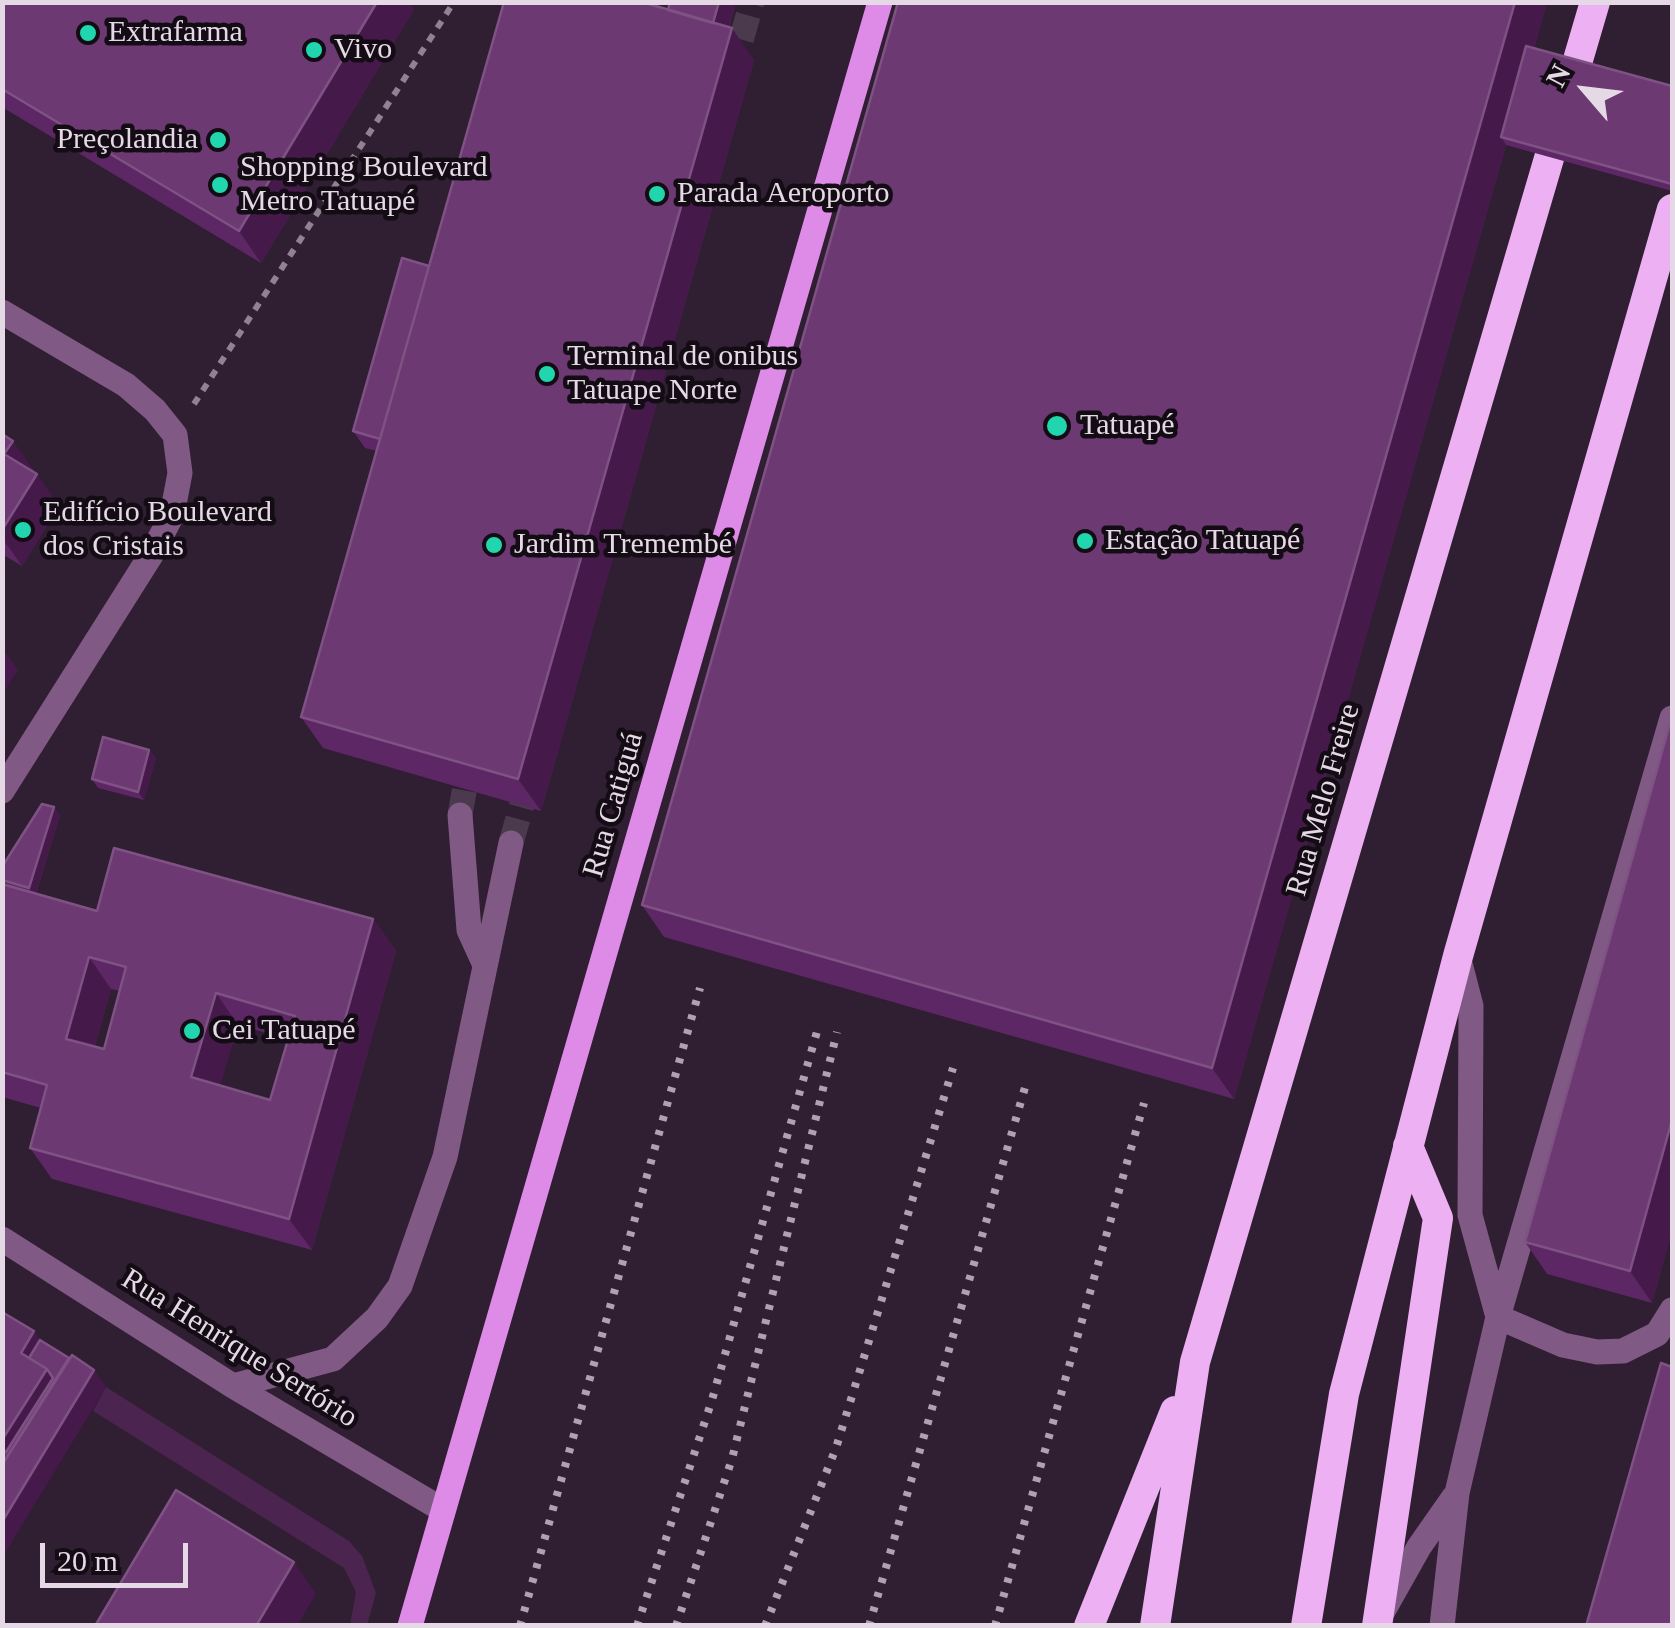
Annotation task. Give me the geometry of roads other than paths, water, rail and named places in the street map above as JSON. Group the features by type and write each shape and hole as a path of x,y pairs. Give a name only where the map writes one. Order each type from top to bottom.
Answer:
{"highway":[{"name":"Rua Melo Freire","path":"1154,1626 1195,1362 1595,2"},
{"path":"1306,1626 1344,1394 1408,1146 1458,956 1672,209"},
{"path":"1378,1623 1438,1218 1408,1146"},
{"path":"1089,1626 1195,1362"}],"main road":[{"name":"Rua Catiguá","path":"410,1626 880,2"}],"street":[{"path":"2,312 126,385 174,435 180,473 172,515 2,790"},
{"path":"1442,1626 1458,1493 1498,1317 1672,718"},
{"path":"460,815 469,930 485,965"},
{"path":"233,1386 334,1360 377,1318 400,1286 445,1157 512,843"},
{"path":"1458,956 1471,1006 1470,1215 1498,1317"},
{"name":"Rua Henrique Sertório","path":"2,1239 233,1386 444,1510"},
{"path":"1498,1317 1563,1345 1597,1352 1623,1350 1658,1334 1672,1310"},
{"path":"1378,1623 1418,1547 1458,1493"}],"tunnel":[{"path":"731,75 752,2"},
{"path":"460,815 470,758"},
{"path":"511,843 530,776"}],"railway":[{"path":"520,1626 700,988"},
{"path":"637,1626 712,1400 818,1028"},
{"path":"676,1626 732,1459 837,1032"},
{"path":"765,1626 836,1448 953,1068"},
{"path":"869,1626 1026,1084"},
{"path":"995,1626 1144,1103"}],"place":[{"name":"Extrafarma","path":"88,33"},
{"name":"Vivo","path":"314,50"},
{"name":"Preçolandia","path":"218,140"},
{"name":"Shopping Boulevard Metro Tatuapé","path":"220,185"},
{"name":"Parada Aeroporto","path":"657,194"},
{"name":"Terminal de onibus Tatuape Norte","path":"547,374"},
{"name":"Tatuapé","path":"1057,426"},
{"name":"Edifício Boulevard dos Cristais","path":"23,530"},
{"name":"Estação Tatuapé","path":"1085,541"},
{"name":"Jardim Tremembé","path":"494,545"},
{"name":"Cei Tatuapé","path":"192,1031"}]}
